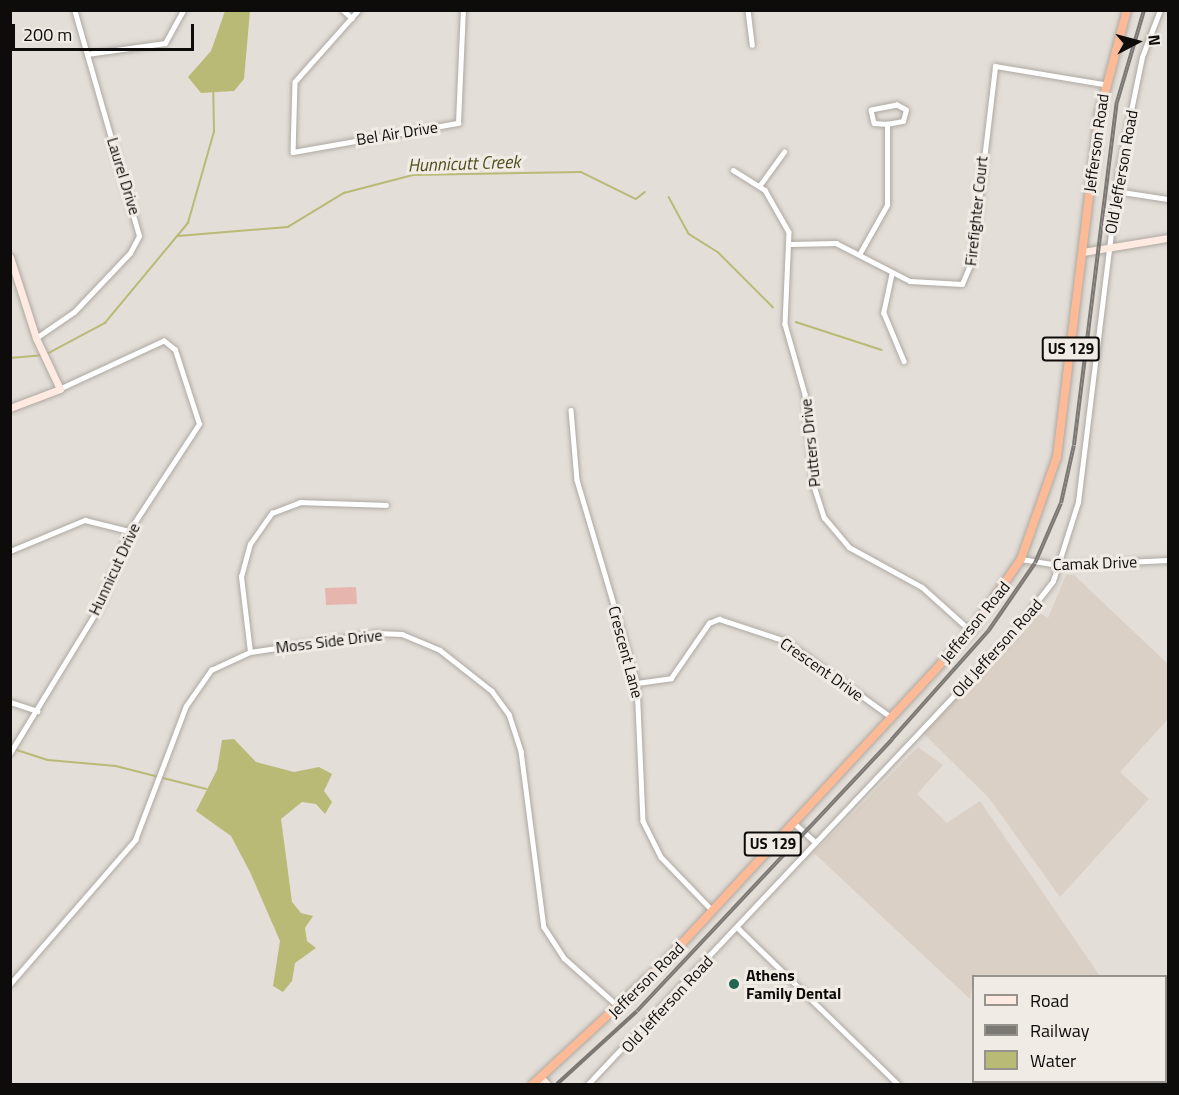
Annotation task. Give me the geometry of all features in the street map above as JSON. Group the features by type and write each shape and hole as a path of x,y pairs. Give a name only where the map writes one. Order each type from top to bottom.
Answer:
{"highway":[{"name":"Jefferson Road","path":"533,1084 544,1081 620,1007 712,910 971,631 1021,560 1057,457 1104,84 1127,10"}],"street":[{"name":"Laurel Drive","path":"36,338 74,312 130,254 139,236 74,10"},
{"path":"87,54 165,43 183,10"},
{"path":"343,10 352,18 358,10"},
{"name":"Bel Air Drive","path":"352,18 295,82 293,152 458,123 464,10"},
{"path":"748,10 752,45"},
{"name":"Old Jefferson Road","path":"588,1084 1042,599 1060,565 1078,502 1116,191 1142,57 1160,10"},
{"name":"Firefighter Court","path":"790,244 827,242 860,254 892,274 920,282 954,285 967,280 995,66 1104,84"},
{"path":"897,105 906,110 903,121 887,124 874,123 871,110 897,105"},
{"path":"860,254 887,205 887,124"},
{"path":"760,185 784,152"},
{"name":"Putters Drive","path":"733,170 760,185 780,209 790,244 785,324 807,403 819,507 849,547 922,587 971,631"},
{"path":"1116,191 1168,199"},
{"path":"1083,252 1168,238"},
{"path":"10,257 36,338 60,389 10,408"},
{"path":"892,274 884,313 904,361"},
{"name":"Hunnicut Drive","path":"10,753 38,711 98,609 129,531 199,428 197,406 175,350 168,342 155,342 110,370 60,389"},
{"name":"Crescent Lane","path":"571,410 576,480 637,683 643,821 661,857 712,910"},
{"path":"250,652 241,577 250,544 272,513 300,502 386,505"},
{"path":"10,551 85,520 129,531"},
{"name":"Camak Drive","path":"1021,560 1060,565 1168,560"},
{"name":"Crescent Drive","path":"637,683 671,678 709,623 719,619 786,641 891,717"},
{"name":"Moss Side Drive","path":"10,984 142,830 197,686 221,663 250,652 377,633 402,634 440,650 492,691 518,736 544,927 564,958 620,1007"},
{"path":"10,702 38,711"},
{"path":"793,822 815,842"},
{"path":"737,927 898,1084"}],"shaded area":[{"path":"1066,575 1074,575 1168,664 1168,719 1120,772 1149,799 1060,897 989,798 922,732 1038,612 1048,618"},
{"path":"356,587 357,604 326,605 325,588"},
{"path":"918,747 943,765 917,794 947,823 980,801 1099,975 972,975 970,999 814,853"}],"water":[{"path":"225,11 250,11 244,79 234,91 201,93 188,77 211,51"},
{"path":"234,739 256,762 294,772 319,767 332,774 324,791 332,802 325,814 316,804 302,802 281,819 292,902 301,913 313,916 305,928 307,941 316,948 295,963 292,981 283,992 273,986 280,941 250,872 231,836 196,811 217,770 222,740"}],"waterway":[{"name":"Hunnicutt Creek","path":"47,354 105,323 188,223 214,132 213,93"},
{"name":"Hunnicutt Creek","path":"178,236 288,227 344,193 413,175 581,172 636,199 645,192"},
{"name":"Hunnicutt Creek","path":"669,197 689,234 718,252 773,307"},
{"name":"Hunnicutt Creek","path":"796,322 882,350"},
{"name":"Hunnicutt Creek","path":"10,358 42,355"},
{"path":"14,749 48,760 116,766 206,789"}],"railway":[{"path":"557,1084 637,1011 892,739 989,630 1035,563 1061,503 1074,445 1117,102 1144,10"}],"place":[{"name":"Athens Family Dental","path":"734,984"}]}
